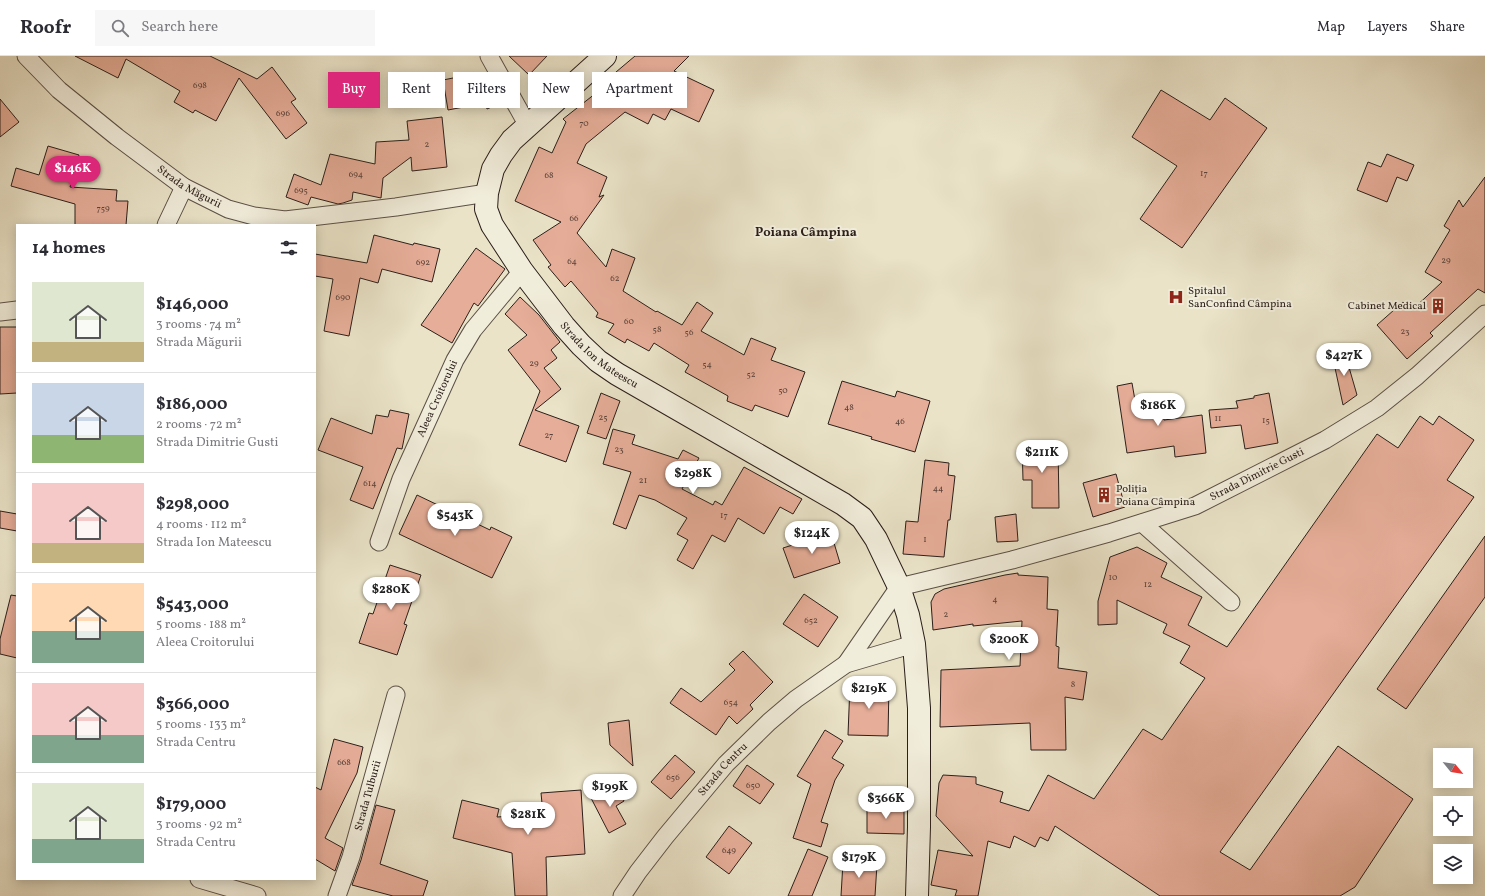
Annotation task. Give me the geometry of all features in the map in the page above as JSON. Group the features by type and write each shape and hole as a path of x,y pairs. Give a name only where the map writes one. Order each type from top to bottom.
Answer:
{"main road":[{"name":"Strada Ion Mateescu","path":"605,56 512,140 500,155 493,169 487,193 486,209 492,225 522,271 564,326 581,345 617,374 843,504 862,518 876,539 899,587"},
{"path":"899,587 908,615 914,644 919,708 919,827 917,896"}],"street":[{"name":"Strada Măgurii","path":"26,56 59,90 117,137 184,187 228,209 254,216 285,220 396,207 487,193"},
{"path":"490,56 528,126"},
{"path":"166,224 184,187"},
{"name":"Aleea Croitorului","path":"379,542 401,479 455,360 473,330 522,271"},
{"path":"0,312 16,310"},
{"name":"Strada Dimitrie Gusti","path":"899,587 1012,560 1142,523 1195,506 1326,440 1377,408 1417,376 1485,314"},
{"path":"1142,523 1231,602"},
{"path":"846,664 899,587"},
{"path":"846,664 914,644"},
{"name":"Strada Centru","path":"622,896 665,836 726,764 769,722 796,699 846,664"},
{"name":"Strada Tulburii","path":"337,896 351,857 396,696"},
{"path":"202,880 257,896"}],"building":[{"path":"75,56 210,56 257,79 272,67 296,99 291,102 307,123 286,139 239,78 216,121 195,110 193,113 174,102 180,91 126,59 118,78"},
{"path":"509,56 547,56 532,72 528,72 528,74"},
{"path":"635,56 689,56 674,71 676,72 616,72"},
{"path":"687,77 714,90 699,122 671,109 665,120 653,114 648,124 625,112 586,144 577,163 607,177 599,197 604,195 577,233 606,267 612,249 635,258 623,291 656,312 657,311 682,325 697,302 713,313 701,331 744,355 751,338 776,348 771,360 805,372 788,417 755,405 752,411 727,401 728,396 685,372 689,365 654,343 649,351 627,339 625,343 608,333 614,324 596,317 598,313 571,281 565,287 548,267 551,265 533,240 561,222 515,201 539,147 552,153 566,122 563,119 577,108 584,108 584,102 592,96 592,108 687,108"},
{"path":"453,78 453,108 459,108 448,110 445,92 445,80"},
{"path":"1161,90 1210,120 1225,98 1267,128 1182,248 1140,219 1177,166 1132,137"},
{"path":"0,99 19,122 0,137"},
{"path":"442,117 447,167 412,171 411,157 383,178 381,198 353,192 352,200 343,203 338,204 311,197 308,205 286,197 294,174 321,185 330,154 375,164 376,142 409,140 407,121"},
{"path":"48,146 79,155 70,187 117,190 116,201 128,201 126,224 75,224 75,204 11,186 16,168 39,175"},
{"path":"1387,154 1414,165 1407,181 1397,177 1387,202 1357,190 1368,162 1381,167"},
{"path":"1485,177 1485,293 1478,289 1430,333 1433,336 1407,359 1377,325 1403,302 1411,311 1442,282 1425,272 1450,230 1444,226 1459,200 1463,207"},
{"path":"374,235 413,245 414,243 440,249 432,282 382,269 378,283 360,278 349,336 324,331 333,279 316,276 316,254 367,263"},
{"path":"476,248 505,269 478,306 474,303 452,343 421,325"},
{"path":"520,297 539,315 560,342 551,350 557,358 544,368 561,389 535,410 579,426 566,462 519,445 540,391 508,350 527,335 505,314"},
{"path":"0,327 16,327 16,393 0,394"},
{"path":"1344,350 1357,395 1343,405 1332,354"},
{"path":"842,381 895,397 897,391 930,401 915,452 828,424"},
{"path":"1132,383 1136,406 1161,402 1164,420 1202,415 1206,453 1175,457 1174,446 1127,453 1117,386"},
{"path":"601,393 620,401 606,439 587,433"},
{"path":"1269,393 1278,443 1245,449 1241,425 1211,428 1209,410 1238,408 1236,401 1254,398 1254,396"},
{"path":"390,410 409,414 402,449 397,448 373,509 350,500 363,467 318,450 331,418 372,434 376,415 388,417"},
{"path":"1420,416 1433,425 1439,416 1474,440 1447,480 1474,497 1220,852 1250,870 1338,746 1413,799 1355,887 1340,896 1160,896 1055,826 1048,841 1040,837 1035,847 1014,836 1010,848 988,841 978,896 955,896 957,890 931,885 938,850 973,856 936,816 939,783 943,775 976,777 976,784 1003,792 1000,802 1029,811 1048,775 1094,799 1143,729 1162,740 1205,678 1180,663 1190,646 1163,633 1167,624 1117,600 1117,624 1098,625 1098,601 1110,557 1137,547 1167,563 1161,577 1202,597 1188,625 1227,647 1377,434 1398,448"},
{"path":"613,429 635,435 632,444 678,459 683,450 699,458 682,489 713,505 715,501 722,505 744,467 802,499 793,514 780,507 764,534 738,518 725,542 712,535 693,569 677,560 688,540 677,534 687,518 655,500 639,495 626,529 613,524 631,472 603,464"},
{"path":"1022,444 1058,444 1059,508 1032,508 1032,480 1023,480"},
{"path":"925,460 949,463 948,475 955,476 944,557 903,554 906,521 918,522"},
{"name":"Poliția Poiana Câmpina","path":"1116,474 1125,507 1093,517 1083,483"},
{"path":"417,495 490,530 491,527 512,537 492,578 399,534"},
{"path":"0,511 16,514 16,531 0,528"},
{"path":"1016,514 1018,541 997,542 995,517"},
{"path":"831,533 840,563 794,578 783,548"},
{"path":"1485,536 1485,597 1406,709 1377,689"},
{"path":"390,565 421,575 404,624 407,625 397,655 359,643 369,613 373,614"},
{"path":"1018,573 1018,575 1048,577 1047,609 1058,610 1056,646 1059,647 1058,668 1087,672 1083,700 1065,697 1066,750 1031,750 1030,723 940,727 941,670 1020,666 1022,621 973,626 973,624 933,630 931,602 935,594 944,589"},
{"path":"804,594 838,617 818,647 783,624"},
{"path":"11,595 16,596 16,658 0,654 0,639"},
{"path":"743,651 773,682 750,705 753,709 737,724 729,716 716,735 670,703 681,688 701,702 735,670 729,664"},
{"path":"850,684 889,685 888,736 848,735"},
{"path":"629,720 633,766 610,745 608,723"},
{"path":"825,730 843,741 832,758 844,765 835,780 821,822 828,824 821,847 793,838 811,784 797,776"},
{"path":"334,739 363,747 357,773 325,838 343,848 335,871 316,860 316,788 321,790"},
{"path":"675,755 695,772 671,799 651,782"},
{"path":"747,765 774,784 760,804 733,786"},
{"path":"616,785 624,801 616,806 626,824 609,833 591,798"},
{"path":"581,790 585,854 546,857 547,896 515,896 512,853 453,838 462,800 499,809 497,817 543,814 541,793"},
{"path":"376,805 395,810 380,864 428,881 423,896 393,896 352,885 361,860"},
{"path":"867,806 904,807 904,834 867,833"},
{"path":"729,826 752,843 729,874 706,857"},
{"path":"808,849 828,857 812,896 788,896"},
{"path":"843,862 877,864 875,896 841,896"}],"place":[{"name":"Spitalul SanConfind Câmpina","path":"1176,297"},
{"name":"Cabinet Medical","path":"1438,306"},
{"name":"Poliția Poiana Câmpina","path":"1104,495"}],"district":[{"name":"Poiana Câmpina","path":"806,233"}]}
